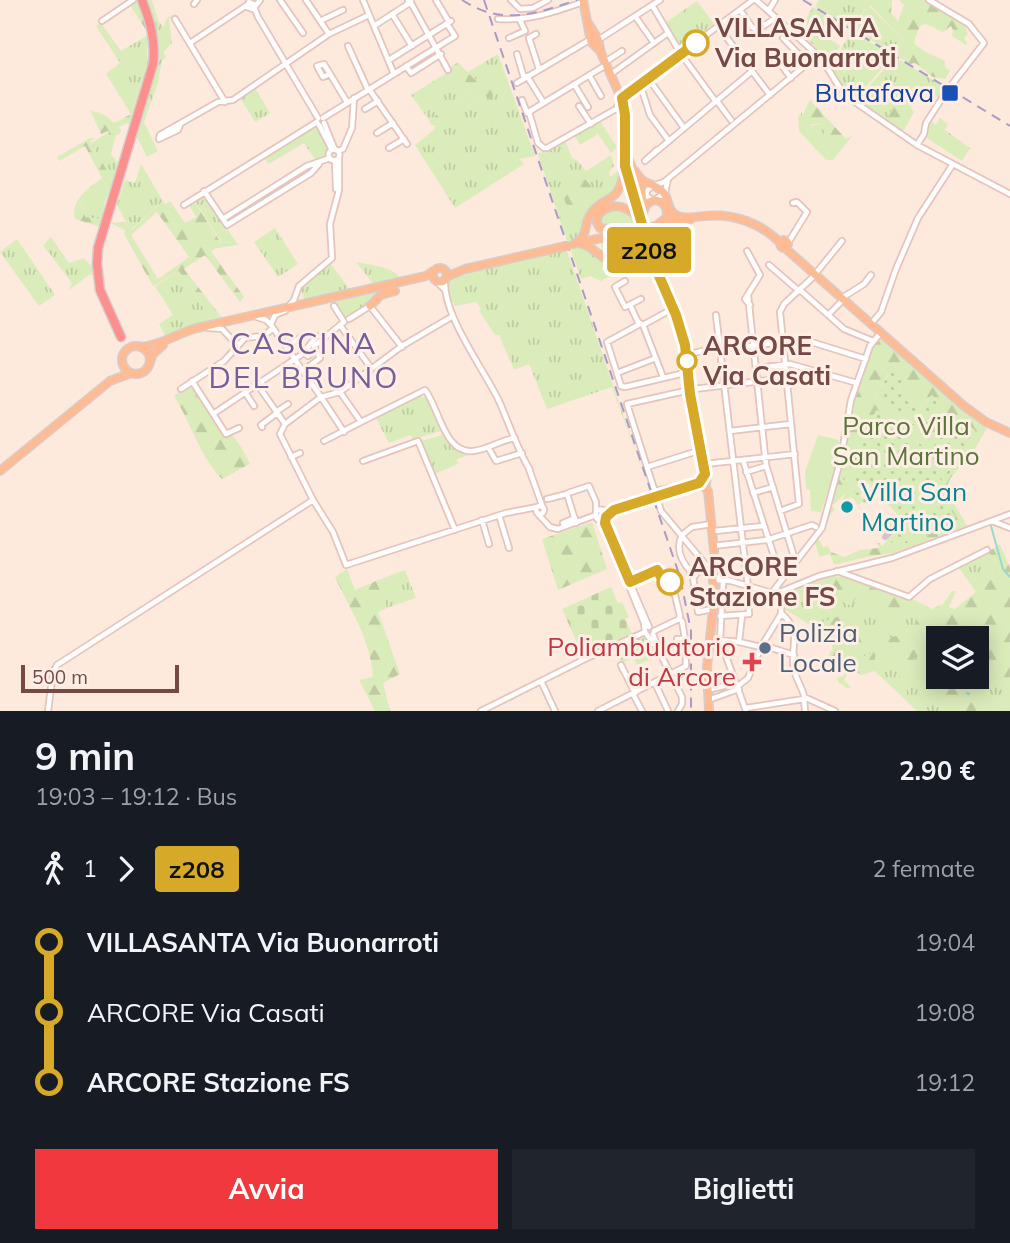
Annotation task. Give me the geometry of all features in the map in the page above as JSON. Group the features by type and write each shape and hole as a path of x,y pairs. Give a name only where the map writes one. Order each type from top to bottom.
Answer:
{"highway":[{"path":"122,336 106,296 100,264 104,236 156,65 158,51 155,27 144,0"}],"main road":[{"path":"583,1 595,41 623,96 620,108 626,154 641,185 639,201 652,260 674,308 688,352 690,390 705,464"},
{"path":"572,245 586,234 592,212 612,198 619,188 624,174 625,139"},
{"path":"624,155 631,187 639,201"},
{"path":"635,171 643,182 665,193 673,213 692,218"},
{"path":"572,245 589,246 601,257 610,258 632,252 642,245 645,206 654,200 665,204 668,212 665,220 656,226"},
{"path":"630,232 601,228 596,217 606,208 618,206 633,213 654,245 673,245"},
{"path":"110,381 128,349 153,346 185,331 439,278 466,269 643,228 712,215 747,221 785,243 816,275 974,414 1010,433"},
{"path":"659,280 657,262 663,252 680,242 686,222 692,218"},
{"path":"670,222 680,226 684,234"},
{"path":"610,258 603,254 600,247 605,240 613,236"},
{"path":"632,252 644,254 652,260"},
{"path":"439,278 436,268 466,269"},
{"path":"0,471 110,381 131,373 143,372 158,348 168,341 308,302 426,276 439,278"},
{"path":"370,306 381,295 395,290 377,290"},
{"path":"122,336 148,353 150,362"},
{"path":"122,336 123,360 125,368 131,373"},
{"path":"690,390 705,464 704,483 713,528 714,551 709,576 715,591 706,690 709,711"}],"street":[{"path":"102,21 133,0"},
{"path":"280,0 303,33"},
{"path":"306,0 329,34"},
{"path":"363,0 394,74"},
{"path":"184,205 455,36 436,0"},
{"path":"511,0 518,8 535,8 548,0"},
{"path":"517,83 582,44 595,41 660,0"},
{"path":"623,96 754,0 769,10 818,55 844,93 917,145 1010,194"},
{"path":"769,10 775,0"},
{"path":"917,145 924,134 926,123 944,94 984,43 969,24 929,0"},
{"path":"498,19 540,17 583,1"},
{"path":"374,26 410,2 448,70"},
{"path":"181,389 224,361 245,338 264,335 272,327 275,315 286,309 294,300 297,290 332,258 330,228 340,174 335,150 320,121 250,4 189,43"},
{"path":"652,5 681,54 731,120"},
{"path":"320,21 343,10"},
{"path":"740,10 757,30 774,19"},
{"path":"392,14 412,46"},
{"path":"180,125 218,102 233,100 329,34 369,15"},
{"path":"635,16 654,43"},
{"path":"175,19 225,102"},
{"path":"509,38 525,31 520,20"},
{"path":"388,61 449,22"},
{"path":"718,26 770,95"},
{"path":"611,74 668,33"},
{"path":"536,34 528,38 539,69"},
{"path":"783,38 808,64"},
{"path":"348,46 369,89 406,141 389,148"},
{"path":"529,112 622,51"},
{"path":"771,52 790,78"},
{"path":"406,66 411,73 441,54"},
{"path":"517,54 526,77 544,103"},
{"path":"654,200 646,194 647,189 664,182 818,55"},
{"path":"657,149 751,72"},
{"path":"330,74 347,102"},
{"path":"589,75 601,96"},
{"path":"648,78 684,128"},
{"path":"574,84 588,107"},
{"path":"640,84 650,114 669,141"},
{"path":"335,150 343,149 351,133 354,98"},
{"path":"522,100 526,112 529,112 538,143 544,148 620,108"},
{"path":"365,109 378,101"},
{"path":"579,106 591,124"},
{"path":"377,133 393,123"},
{"path":"335,150 335,158"},
{"path":"205,191 226,225 311,173 319,164 335,158"},
{"path":"872,324 881,312 918,218 953,164"},
{"path":"639,201 654,200 665,193 666,183 671,176"},
{"path":"631,187 634,184 652,186"},
{"path":"785,243 807,212 797,202 793,203"},
{"path":"780,510 798,505 780,312 784,304 816,275 842,241"},
{"path":"747,251 760,275 748,295 766,466 795,561"},
{"path":"769,264 844,329 873,341"},
{"path":"828,315 871,275"},
{"path":"439,278 453,316 513,427 522,452"},
{"path":"625,281 615,286 625,307 641,299"},
{"path":"297,290 299,299 308,302"},
{"path":"630,305 663,377"},
{"path":"303,371 320,358 314,346 344,320 334,306"},
{"path":"349,319 370,306 401,347"},
{"path":"674,308 607,342 621,386 689,372"},
{"path":"716,315 748,587"},
{"path":"453,316 401,347 340,392 321,397 285,424 280,433 313,500 333,532 346,565 499,515 540,510"},
{"path":"257,317 272,327 344,432"},
{"path":"340,325 371,368"},
{"path":"209,328 222,329 238,346"},
{"path":"708,700 739,687 748,678 781,613 777,591 781,578 822,528 840,464 848,415 857,383 873,341 881,332"},
{"path":"286,347 303,336"},
{"path":"214,414 295,360 310,347 311,341 317,336"},
{"path":"688,352 805,340 866,359"},
{"path":"304,353 308,356 313,353"},
{"path":"617,373 656,358"},
{"path":"757,368 790,364 857,383"},
{"path":"713,608 698,612 711,571 664,516 627,404 690,390 786,378"},
{"path":"192,381 226,434 239,428"},
{"path":"257,384 285,424"},
{"path":"324,441 425,390 452,441 460,449 472,451 515,438"},
{"path":"245,392 254,406"},
{"path":"340,392 361,422"},
{"path":"262,427 288,404"},
{"path":"505,414 540,496 540,510 545,521 550,527 558,529 575,521"},
{"path":"730,431 792,424"},
{"path":"513,427 515,438"},
{"path":"363,461 418,441 455,530"},
{"path":"488,447 496,461 522,452"},
{"path":"647,467 702,449"},
{"path":"291,457 300,453"},
{"path":"705,464 794,454"},
{"path":"743,460 781,578"},
{"path":"746,472 766,466"},
{"path":"657,493 704,483"},
{"path":"596,517 603,510 614,510 646,500 657,493 704,483"},
{"path":"568,493 589,486 603,510 606,527 651,630"},
{"path":"753,493 773,487"},
{"path":"547,499 567,494 575,521"},
{"path":"48,711 53,672 57,665 313,500"},
{"path":"596,502 596,517 606,527"},
{"path":"563,523 606,517 614,510"},
{"path":"763,526 692,527 682,535 678,547 686,566 748,587 777,591 819,576 911,552 1010,514"},
{"path":"499,515 509,548"},
{"path":"482,520 489,544"},
{"path":"991,521 1010,527"},
{"path":"714,551 767,540 812,525 816,527"},
{"path":"846,571 853,578 909,597 930,579 987,550"},
{"path":"623,569 682,699 675,710 655,683"},
{"path":"598,711 685,667 685,639 675,595 667,589 658,570 630,582"},
{"path":"709,576 720,616 720,640 746,709 804,698 835,711"},
{"path":"777,591 780,603"},
{"path":"720,616 749,614 748,600 755,599"},
{"path":"781,613 795,631 794,670 804,698 805,711"},
{"path":"739,642 742,615"},
{"path":"481,711 679,619"},
{"path":"677,639 685,639"},
{"path":"710,639 762,646 794,655"},
{"path":"623,670 642,711"},
{"path":"541,681 555,711"},
{"path":"706,690 724,685"}],"green space":[{"path":"140,0 153,51 132,126 127,123 119,127 121,132 118,135 108,131 101,134 90,110 105,115 114,123 131,114 147,63 148,33 129,4"},
{"path":"148,0 152,0 163,27 168,17 175,14 169,19 172,43 163,52 166,57 162,61 158,83 144,122 158,151 147,157 137,137 158,54 154,20"},
{"path":"819,0 868,0 851,28 815,6"},
{"path":"868,0 892,0 891,13 898,21 904,5 899,0 927,0 965,24 968,34 964,38 966,45 952,36 951,26 943,32 923,24 916,35 914,43 917,46 945,61 945,67 950,71 945,79 933,77 915,63 910,64 897,56 904,41 870,5 853,29 851,28"},
{"path":"697,1 714,24 681,49 665,23"},
{"path":"868,5 904,41 897,56 853,29"},
{"path":"813,7 825,15 823,19 833,26 827,37 840,46 828,65 821,52 802,35 808,25 804,22"},
{"path":"101,23 121,51 148,35 147,63 131,114 106,74 120,63 96,26"},
{"path":"852,31 946,88 939,98 930,92 917,92 919,94 912,106 903,99 885,121 857,100 893,59 891,58 855,100 829,68"},
{"path":"498,54 535,156 519,159 524,164 455,208 415,145 435,129 441,119 467,108 485,93 492,98 492,80 474,79 468,72"},
{"path":"458,62 474,79 482,77 492,80 491,101 485,93 467,108 431,125 429,120 472,92 456,67 451,70 450,68"},
{"path":"456,67 472,92 429,120 411,95"},
{"path":"255,88 270,113 255,122 240,98"},
{"path":"898,99 910,105 914,112 904,130 899,130 885,121"},
{"path":"810,100 846,139 853,135 833,160 826,160 828,151 823,147 824,123 808,125 802,116"},
{"path":"802,112 802,116 811,126 824,123 824,144 828,151 826,160 799,131 798,117"},
{"path":"940,118 948,124 945,130 970,148 962,161 925,137 930,120 936,125"},
{"path":"600,121 617,147 611,153 598,134 580,145 574,135"},
{"path":"316,126 329,150 326,156 316,161 304,143 269,164 263,157"},
{"path":"109,132 116,134 111,154 120,166 105,201 102,219 86,218 80,204 110,180 91,143"},
{"path":"90,138 95,138 90,141 110,180 80,204 86,218 103,219 101,227 75,219 78,200 102,178 85,146 59,161 57,157"},
{"path":"565,140 572,158 586,171 611,155 614,166 609,172 610,177 622,168 616,191 599,205 582,235 568,244 538,154"},
{"path":"141,164 163,201 130,230 117,205 125,180 135,183"},
{"path":"574,174 586,180 601,199 586,210 579,227 578,221 574,220 569,224 564,220 569,210 560,190"},
{"path":"204,193 236,242 222,243 194,200"},
{"path":"163,201 165,204 170,201 185,223 196,217 189,205 194,201 221,243 236,242 238,245 211,251 244,297 240,302 205,255 184,269 223,319 213,322 179,271 153,286 124,234 125,230 110,223 125,222 131,230","holes":["157,212 189,257 158,279 131,235"]},
{"path":"624,209 636,218 639,227 621,230 599,226 597,219 605,210"},
{"path":"275,228 298,264 278,277 254,242"},
{"path":"641,231 641,243 636,249 608,256 602,251 601,245 606,240"},
{"path":"51,237 69,263 84,258 90,265 94,264 95,276 90,274 69,290 72,283 43,245"},
{"path":"17,239 55,295 39,306 0,252"},
{"path":"586,246 599,257 636,253 647,256 601,281 590,276 581,279 570,248"},
{"path":"566,248 644,475 612,387 547,409 529,364 514,370 499,335 495,335 476,302 456,306 450,299 446,283 461,272"},
{"path":"356,262 388,269 401,279 375,286"},
{"path":"330,263 351,291 304,300 300,287"},
{"path":"179,271 213,322 166,337 159,324 173,315 155,286"},
{"path":"381,292 364,308 344,319 331,303"},
{"path":"880,337 988,427 970,458 952,476 948,485 947,491 967,526 893,553 834,565 830,554 819,557 815,542 818,538 823,547 828,546 831,552 844,557 860,550 886,547 897,538 908,542 905,537 912,534 929,534 952,525 936,504 927,514 921,514 910,531 898,535 894,531 933,500 938,482 950,472 953,465 911,438 911,425 885,429 874,421 867,429 865,440 857,440 857,445 874,450 877,458 866,468 856,465 854,473 846,479 854,482 859,491 844,495 832,503 835,509 825,523 842,465 859,380 871,349","holes":["888,374 904,377 900,386 904,398 921,408 932,395 937,403 938,414 924,428 918,424 919,421 874,398"]},
{"path":"892,369 899,370 900,374 907,378 900,386 904,398 921,408 932,395 942,407 925,431 918,421 874,398"},
{"path":"191,382 226,434 231,433 250,464 222,479 208,461 174,396"},
{"path":"418,395 428,399 444,430 412,440 411,435 389,443 376,418"},
{"name":"Parco Villa San Martino","path":"876,410 890,417 886,429 893,424 897,426 900,421 907,425 914,424 911,438 953,465 951,472 938,482 938,493 913,519 895,531 898,535 910,531 921,513 923,515 942,497 955,516 952,525 925,536 912,534 906,537 908,543 898,543 896,539 880,548 877,544 883,546 901,523 896,519 892,523 892,529 884,521 897,514 879,495 882,488 876,487 876,494 873,495 870,484 862,480 857,486 863,491 860,497 870,501 868,504 861,502 858,506 850,497 848,500 852,506 841,499 848,493 859,491 854,482 844,480 841,476 854,473 855,462 866,468 877,459 874,451 867,451 857,445 857,440 865,439"},
{"path":"957,415 977,432 969,439 956,463 934,446"},
{"path":"446,434 455,449 472,454 457,459 458,464 435,474 421,441"},
{"path":"818,435 839,440 836,466 821,512 811,511 810,490 806,489 805,472"},
{"path":"592,522 607,569 558,590 542,539"},
{"path":"1000,544 1010,568 1010,695 997,670 989,666 989,626 926,626 926,634 911,637 917,626 915,615 880,606 876,611 869,603 863,604 857,595 849,605 844,603 837,592 832,604 826,608 818,601 802,598 808,585 832,576 853,578 909,597 932,609 943,604 952,591 956,591 949,607 955,609 993,578 995,559 988,552"},
{"path":"989,550 995,559 993,578 976,592 957,565"},
{"path":"347,569 355,590 376,581 387,608 378,612 400,674 383,683 390,711 375,711 359,680 373,675 363,635 335,577"},
{"path":"405,570 416,598 387,608 376,581"},
{"path":"832,576 848,578 946,616 1010,585 1010,711 917,711 895,688 823,629 812,626 784,610 790,591"},
{"path":"611,587 618,603 622,602 629,617 625,619 632,634 583,656 562,609"},
{"path":"846,614 853,624 872,634 870,639 859,647 859,651 864,656 874,652 876,669 893,682 900,676 906,680 907,694 925,711 917,711 875,671 862,675 851,669 844,680 851,687 848,689 839,683 837,678 843,676 846,671 830,659 829,654 833,648 817,630 825,621"},
{"path":"883,635 887,638 896,636 919,648 920,653 914,658 914,663 912,665 891,654 884,644"},
{"path":"640,637 647,639 656,656 638,665 633,658 622,663 614,650"},
{"path":"928,689 975,689 1006,711 950,711 940,696 931,694"}],"waterway":[{"path":"991,526 1003,569 1010,577"}],"taxiway":[{"path":"885,537 895,527"}],"railway":[{"path":"462,0 491,13 505,15 533,13 577,0"},
{"path":"484,0 680,577 691,631 691,711"},
{"path":"803,0 1010,126"}],"bus line":[{"name":"z208","path":"670,582 662,578 657,570 630,582 605,523 606,517 614,510 699,483 705,474 690,394 687,351 676,315 664,291 640,224 625,166 625,115 622,98 696,43"}],"place":[{"name":"VILLASANTA Via Buonarroti","path":"696,43"},
{"name":"Buttafava","path":"950,93"},
{"name":"ARCORE Via Casati","path":"687,361"},
{"name":"Villa San Martino","path":"847,507"},
{"name":"ARCORE Stazione FS","path":"670,582"},
{"name":"Polizia Locale","path":"765,648"},
{"name":"Poliambulatorio di Arcore","path":"752,662"}],"district":[{"name":"CASCINA DEL BRUNO","path":"304,361"}]}
